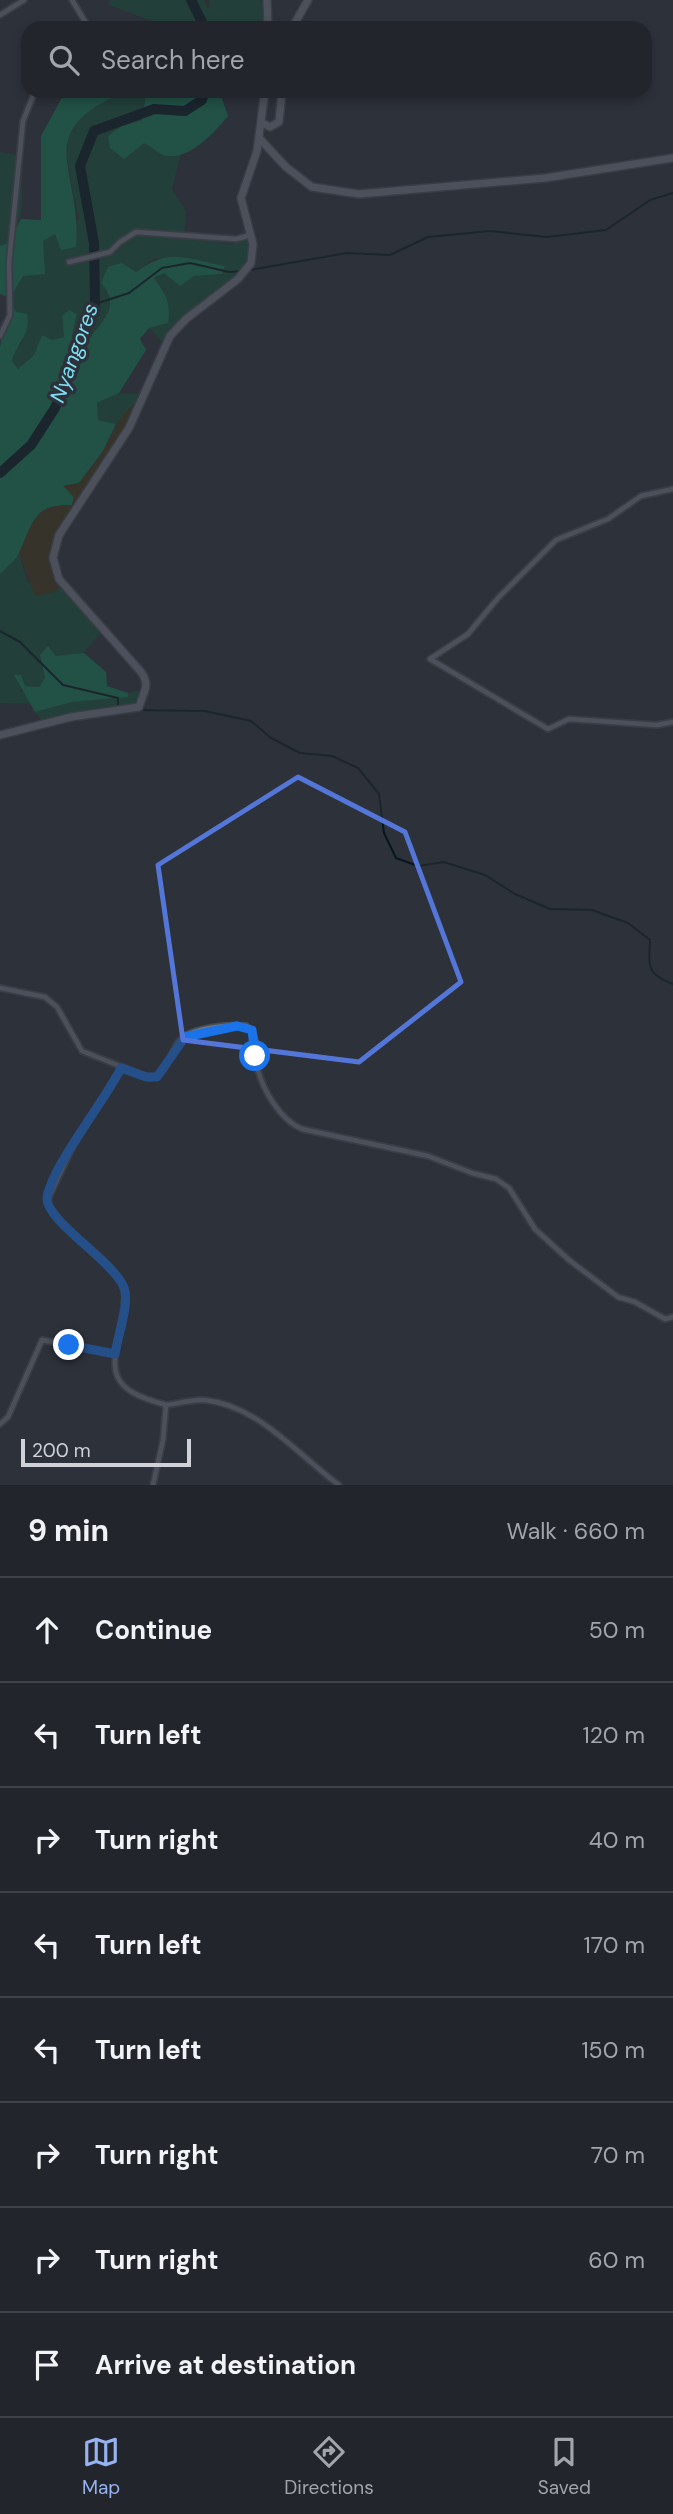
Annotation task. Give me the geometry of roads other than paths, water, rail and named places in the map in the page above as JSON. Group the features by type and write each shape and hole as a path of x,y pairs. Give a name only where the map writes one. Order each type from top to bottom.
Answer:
{"street":[{"path":"0,15 24,0"},
{"path":"72,0 85,21"},
{"path":"267,0 268,21"},
{"path":"296,21 308,0"},
{"path":"0,336 10,315 9,263 23,121 32,98"},
{"path":"0,735 71,717 139,707 148,686 144,676 59,579 54,568 54,547 67,522 130,428 170,336 239,279 251,263 254,253 241,198 259,138 264,98"},
{"path":"261,122 273,127 279,122 281,98"},
{"path":"259,138 286,167 312,187 359,194 545,178 673,158"},
{"path":"69,262 110,252 136,232 236,239 250,235"},
{"path":"673,489 641,496 608,519 556,540 498,598 468,634 430,659 548,729 569,719 657,725 673,722"},
{"path":"0,988 38,995 52,1001 79,1048 146,1077 157,1077 185,1037 246,1026 254,1035 260,1076 283,1116 291,1123 302,1129 428,1156 496,1179 509,1188 535,1229 592,1278 618,1297 635,1302 665,1319 673,1317"},
{"path":"121,1068 67,1158 47,1202 58,1218 123,1284 125,1299 115,1354 116,1376 120,1385 166,1405 202,1400 240,1410 282,1438 339,1485"},
{"path":"0,1424 8,1417 42,1340 115,1354"},
{"path":"153,1485 163,1440 166,1405"}],"waterway":[{"name":"Nyangores","path":"191,0 202,21"},
{"name":"Nyangores","path":"0,473 31,445 55,408 95,304 94,243 80,166 94,131 154,109 185,111 203,98"},
{"path":"250,270 347,253 390,255 428,237 490,231 547,237 606,230 650,200 673,193"},
{"path":"95,304 129,293 162,268 190,263 229,272 241,271"},
{"path":"0,631 20,642 63,685 118,698 118,706"},
{"path":"137,710 205,711 251,721 271,738 300,753 332,756 358,768 379,794 384,833 396,858 418,866 444,862 485,875 515,894 550,909 592,910 628,923 650,940 650,963 654,973 673,984"}]}
